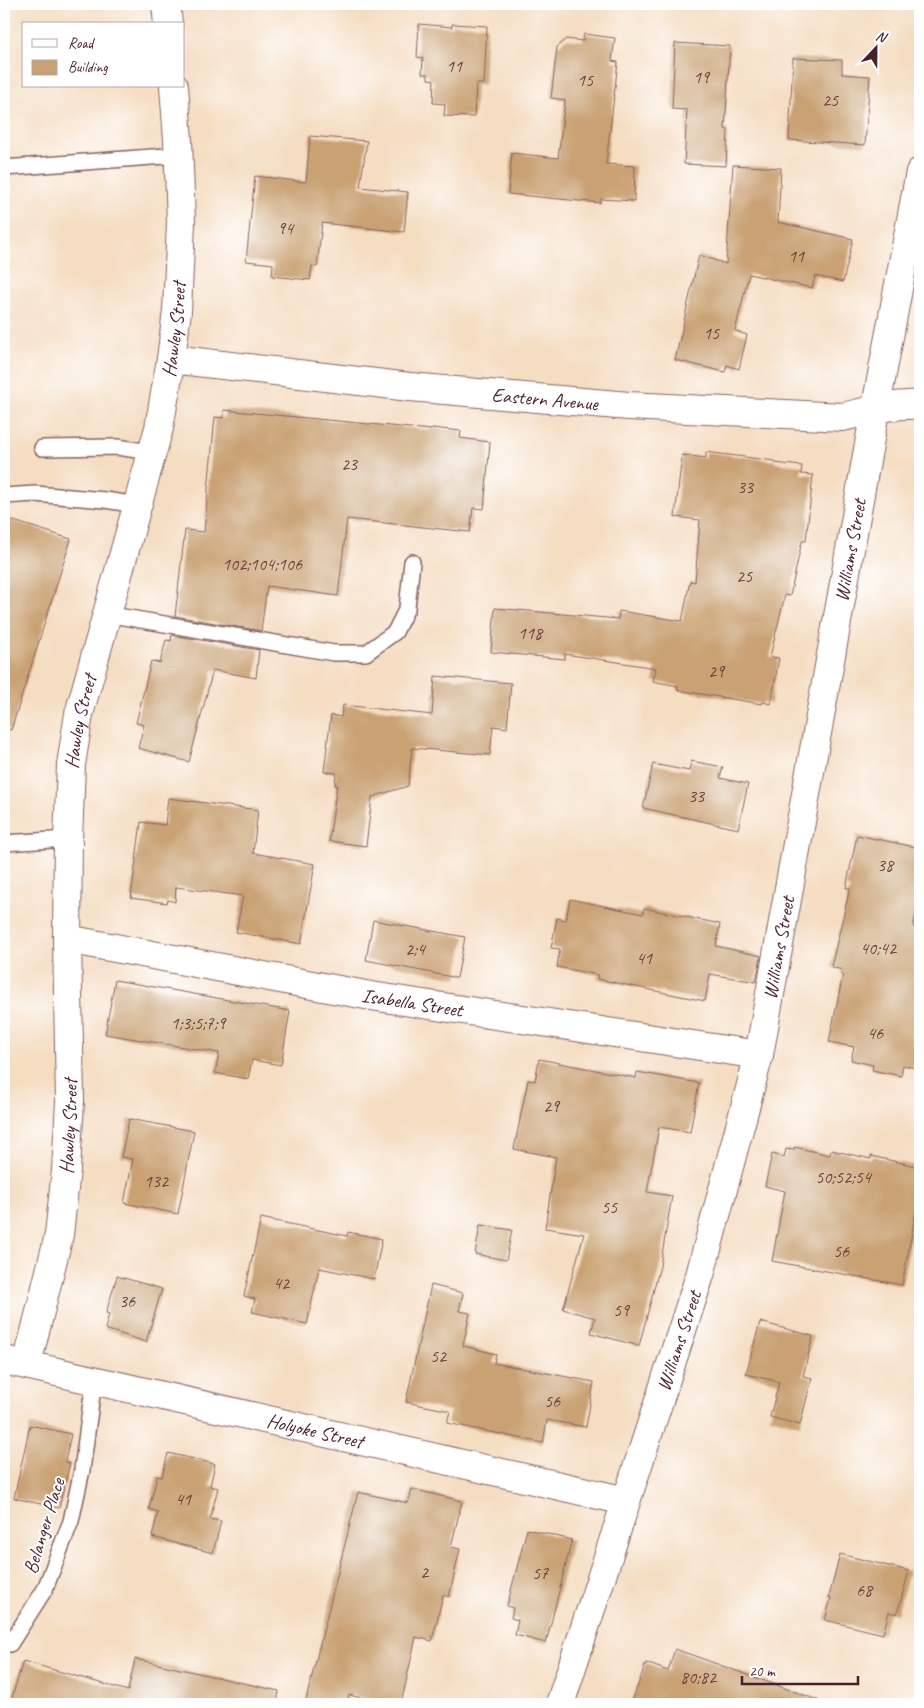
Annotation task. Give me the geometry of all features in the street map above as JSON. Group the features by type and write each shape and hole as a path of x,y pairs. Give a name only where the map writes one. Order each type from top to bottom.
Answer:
{"street":[{"path":"166,4 168,22"},
{"name":"Hawley Street","path":"15,1362 59,1236 64,1189 70,1100 67,939 70,765 79,714 159,428 177,311 181,223 174,88"},
{"name":"Williams Street","path":"560,1704 700,1275 759,1056 875,410 920,172"},
{"name":"Eastern Avenue","path":"171,359 410,387 629,406 843,417 912,404 920,405"},
{"name":"Isabella Street","path":"67,939 371,996 759,1056"},
{"name":"Holyoke Street","path":"15,1362 626,1501"}],"lane":[{"path":"4,168 178,155"},
{"path":"42,448 116,447 152,452"},
{"path":"4,496 35,494 137,505"},
{"path":"106,614 334,653 366,653 395,632 407,608 412,562"},
{"path":"4,843 68,839"},
{"name":"Belanger Place","path":"10,1644 45,1589 71,1521 82,1470 94,1380"}],"building":[{"path":"419,24 452,27 452,24 487,26 484,84 476,84 474,117 444,116 445,104 433,103 434,80 428,79 428,74 422,74 423,58 417,57"},
{"path":"584,34 615,38 612,61 618,62 606,164 635,166 634,201 601,199 600,203 508,194 512,153 558,158 565,100 551,98 557,47 566,39 583,41"},
{"path":"675,43 730,46 725,129 728,130 726,166 684,164 687,110 672,109"},
{"path":"793,58 842,60 842,74 870,76 865,145 789,140"},
{"path":"310,136 367,141 360,187 408,192 404,232 322,223 317,267 312,266 310,280 272,276 273,264 246,261 255,176 306,182"},
{"path":"733,165 781,168 778,222 853,239 843,282 815,276 812,288 749,274 735,331 747,335 739,369 727,365 725,372 675,360 699,255 726,264"},
{"path":"224,410 431,430 432,428 461,431 460,438 490,442 484,509 473,508 470,532 347,519 338,596 267,586 261,631 175,616 185,530 204,532 215,417 224,418"},
{"path":"706,452 802,466 801,474 813,475 806,541 802,541 790,596 785,595 770,657 779,658 771,704 677,690 678,686 653,681 656,668 565,654 565,659 491,652 495,608 618,619 619,611 682,621 690,581 695,582 700,520 675,517 682,455 706,458"},
{"path":"4,518 71,539 11,730 4,729"},
{"path":"172,635 259,650 256,678 213,670 189,762 138,748 144,725 136,723 151,661 160,663 166,640 171,641"},
{"path":"435,676 511,683 507,728 493,726 490,755 412,748 408,786 372,797 366,846 329,841 337,785 335,785 336,773 324,772 331,715 341,717 343,705 432,715"},
{"path":"691,761 723,767 720,778 748,784 738,829 643,808 653,764 689,771"},
{"path":"168,798 258,810 253,853 315,864 301,944 236,932 243,896 176,887 175,902 168,900 167,903 131,898 141,822 165,825"},
{"path":"857,835 920,848 920,893 913,927 920,929 920,1045 915,1068 903,1065 901,1076 872,1070 873,1065 851,1060 854,1047 829,1042 843,975 841,974 842,970 831,967 850,888 846,888"},
{"path":"570,899 643,914 644,908 720,924 716,946 761,956 756,982 710,974 705,1001 597,979 598,975 557,967 560,949 551,948 557,918 566,920"},
{"path":"373,920 465,937 457,978 366,960"},
{"path":"115,980 290,1011 281,1065 252,1060 248,1079 215,1073 219,1053 105,1034"},
{"path":"539,1059 636,1078 637,1072 699,1083 690,1132 659,1127 647,1192 672,1196 660,1266 639,1346 591,1333 595,1318 563,1309 584,1234 545,1228 556,1157 514,1149 528,1080 535,1081"},
{"path":"129,1119 194,1131 178,1214 124,1203 133,1159 121,1157"},
{"path":"794,1147 830,1155 831,1150 871,1159 871,1156 920,1167 920,1212 916,1211 902,1285 772,1261 785,1191 765,1186 772,1154 784,1157 786,1149 794,1150"},
{"path":"261,1218 347,1236 348,1232 382,1239 374,1279 319,1268 307,1324 252,1312 255,1299 244,1296"},
{"path":"480,1225 512,1230 506,1260 475,1254"},
{"path":"117,1276 162,1289 146,1342 105,1329 109,1314 106,1313"},
{"path":"431,1285 463,1293 459,1311 470,1313 463,1346 496,1354 494,1363 594,1382 586,1427 547,1420 543,1443 447,1423 450,1411 406,1402"},
{"path":"760,1322 813,1336 803,1376 812,1378 800,1425 770,1417 779,1382 746,1374"},
{"path":"30,1425 71,1434 65,1462 70,1463 59,1508 14,1498"},
{"path":"168,1453 215,1464 210,1486 218,1488 210,1519 221,1521 213,1553 152,1537 158,1512 149,1509 157,1476 162,1477"},
{"path":"412,1489 462,1501 451,1547 460,1549 449,1597 443,1595 432,1641 416,1637 401,1704 390,1704 349,1695 347,1704 305,1704 358,1492 408,1503"},
{"path":"527,1529 572,1540 546,1643 515,1635 518,1620 511,1618 513,1608 507,1606"},
{"path":"840,1554 909,1571 897,1614 889,1612 883,1634 825,1620"},
{"path":"675,1649 818,1700 817,1704 631,1704 646,1663 668,1671"},
{"path":"135,1659 279,1691 277,1704 10,1704 23,1661 128,1691"}]}
